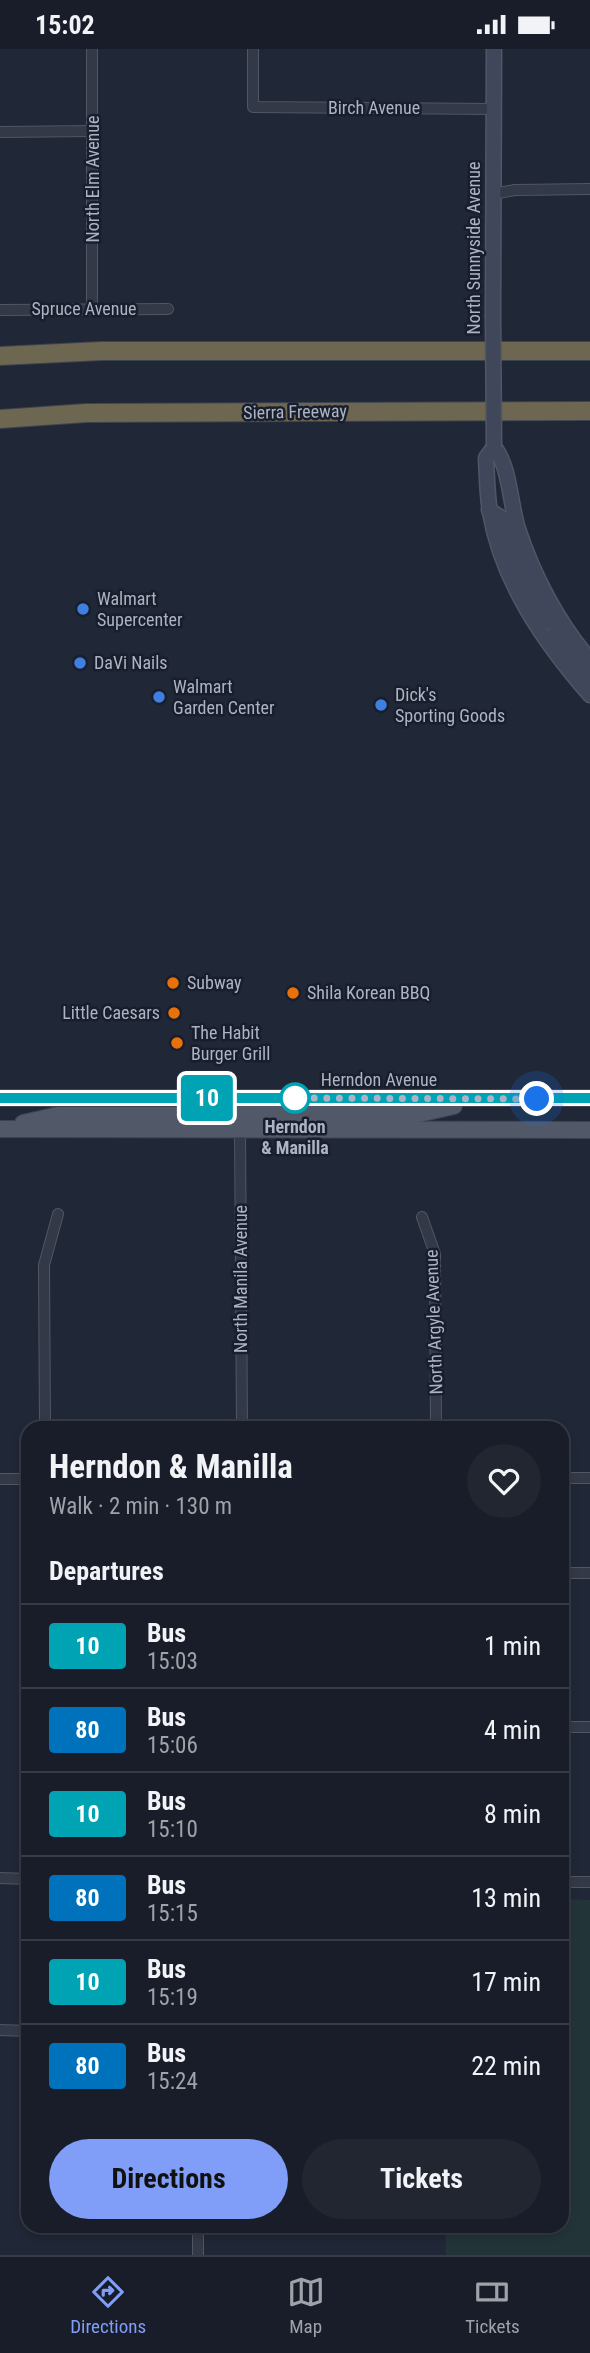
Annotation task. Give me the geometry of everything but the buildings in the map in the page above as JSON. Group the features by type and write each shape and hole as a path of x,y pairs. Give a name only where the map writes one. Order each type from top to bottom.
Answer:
{"highway":[{"path":"0,356 101,351 590,351"},
{"name":"Sierra Freeway","path":"0,419 86,413 590,411"}],"main road":[{"name":"North Sunnyside Avenue","path":"494,49 494,447 486,458 489,510 504,558 531,616 565,666 590,695"},
{"name":"North Sunnyside Avenue","path":"494,447 503,458 513,509 528,557 546,594 587,656"},
{"path":"489,510 503,519 518,563 544,615 587,656"},
{"path":"531,616 590,677"},
{"name":"Herndon Avenue","path":"0,1098 590,1098"},
{"path":"0,1128 58,1115 222,1115 237,1111 248,1099"},
{"path":"240,1129 245,1117 252,1114 419,1114 483,1100"},
{"path":"0,1128 590,1130"}],"street":[{"name":"North Elm Avenue","path":"92,49 92,308"},
{"name":"Birch Avenue","path":"253,49 253,107 494,109"},
{"path":"0,132 93,131"},
{"path":"493,194 515,190 590,189"},
{"name":"Spruce Avenue","path":"0,310 167,309"},
{"name":"North Manila Avenue","path":"240,1129 242,1421"},
{"path":"45,1421 44,1265 58,1214"},
{"name":"North Argyle Avenue","path":"422,1217 435,1254 436,1421"},
{"path":"569,1478 590,1478"},
{"path":"0,1479 21,1479"},
{"path":"569,1573 590,1573"},
{"path":"569,1727 590,1727"},
{"path":"0,1878 21,1879"},
{"path":"569,1882 590,1882"},
{"path":"0,2030 21,2031"},
{"path":"198,2233 198,2255"}],"shaded area":[{"path":"569,1899 590,1900 590,2255 446,2255 445,2233 569,2233"}],"bus line":[{"name":"10","path":"0,1098 590,1098"}],"place":[{"name":"Walmart Supercenter","path":"83,609"},
{"name":"DaVi Nails","path":"80,663"},
{"name":"Walmart Garden Center","path":"159,697"},
{"name":"Dick's Sporting Goods","path":"381,705"},
{"name":"Subway","path":"173,983"},
{"name":"Shila Korean BBQ","path":"293,993"},
{"name":"Little Caesars","path":"174,1013"},
{"name":"The Habit Burger Grill","path":"177,1043"},
{"name":"Herndon & Manilla","path":"295,1098"}],"route":[{"path":"295,1098 292,1098 537,1099"}]}
